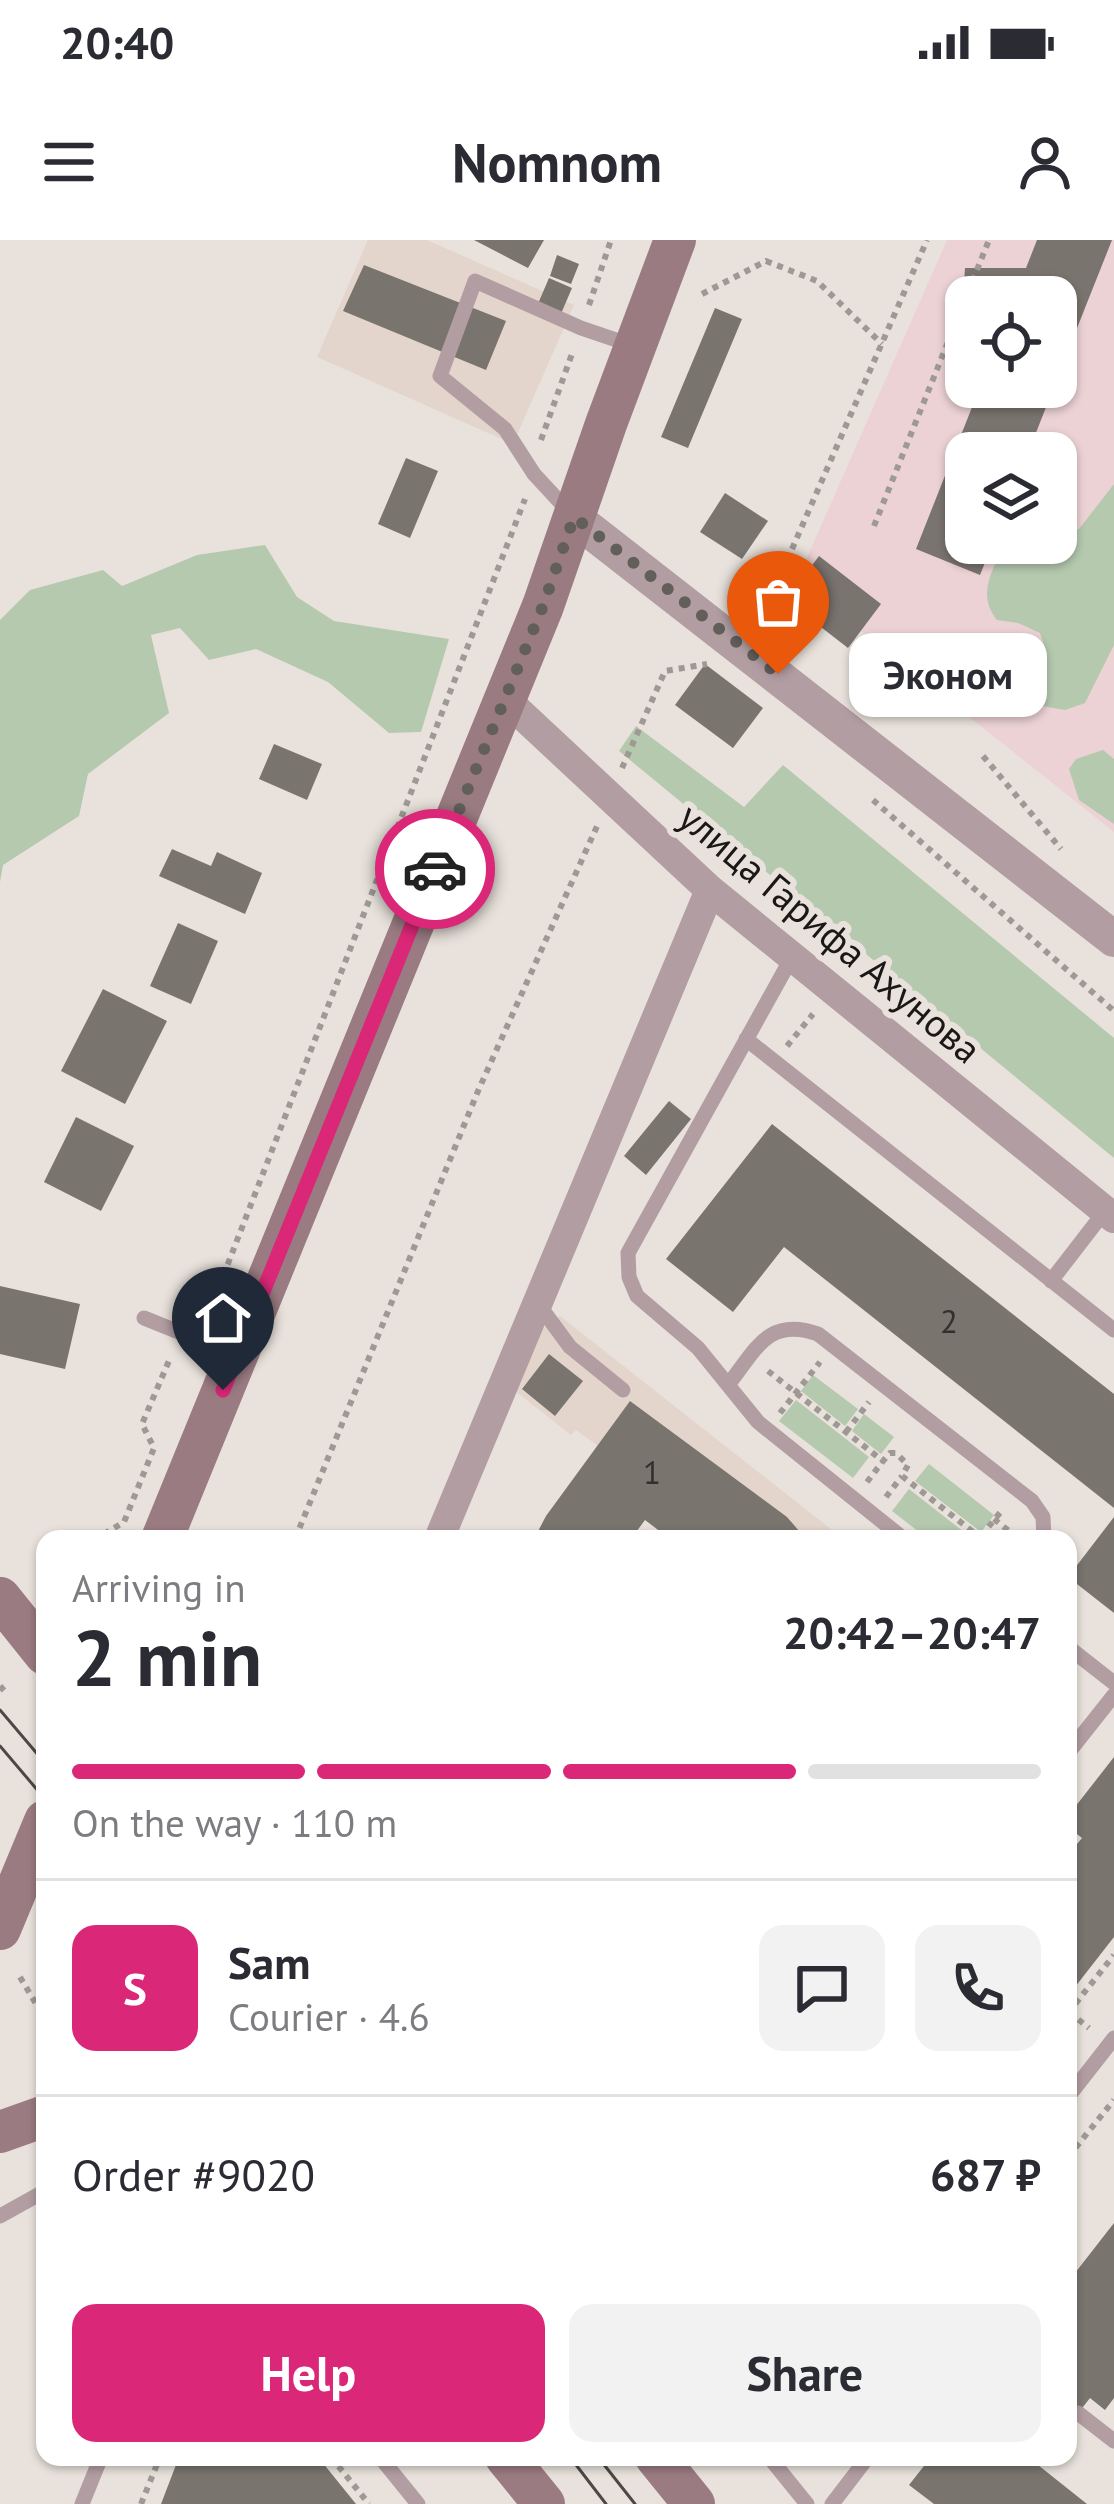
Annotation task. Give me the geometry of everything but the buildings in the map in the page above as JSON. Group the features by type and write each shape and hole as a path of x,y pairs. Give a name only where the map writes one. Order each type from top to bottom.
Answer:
{"main road":[{"path":"166,1530 543,606 675,240"},
{"path":"0,1598 36,1643"},
{"path":"0,1929 36,1841"},
{"path":"0,2132 36,2119"},
{"path":"513,2466 544,2504"},
{"path":"663,2466 694,2504"}],"street":[{"path":"574,517 1114,939"},
{"name":"улица Гарифа Ахунова","path":"505,699 710,890 1110,1215"},
{"path":"443,1530 710,890"}],"lane":[{"path":"574,517 534,475 505,429 440,376 475,281 634,346"},
{"path":"792,957 628,1253 627,1264 637,1296 698,1348 767,1430 882,1530"},
{"path":"746,1040 1114,1330"},
{"path":"1051,1281 1110,1215"},
{"path":"537,1303 570,1347 623,1390"},
{"path":"144,1318 237,1356"},
{"path":"728,1385 768,1334 806,1329 834,1345 1018,1490 1038,1508 1042,1530"},
{"path":"1077,1654 1114,1683"},
{"path":"1077,1742 1114,1695"},
{"path":"1077,2085 1114,2038"},
{"path":"0,2216 36,2196"},
{"path":"1078,2413 1114,2441"},
{"path":"82,2504 97,2466"},
{"path":"387,2466 418,2504"},
{"path":"777,2466 807,2504"},
{"path":"837,2502 862,2466"}],"path":[{"path":"111,1530 124,1522 154,1448 142,1424 170,1357 215,1297 534,475 542,435 611,240"},
{"path":"768,604 926,240"},
{"path":"874,526 989,240"},
{"path":"702,294 766,260 817,281 881,344"},
{"path":"299,1530 478,1091 665,671 716,663"},
{"path":"983,755 1066,855"},
{"path":"872,799 1114,1011"},
{"path":"775,1062 823,1002"},
{"path":"767,1430 834,1345"},
{"path":"750,1358 883,1461 893,1452 902,1457 908,1465 902,1476 971,1530"},
{"path":"846,1432 883,1384"},
{"path":"987,1530 1018,1490"},
{"path":"994,1520 1007,1530"},
{"path":"0,1686 8,1695"},
{"path":"1077,2002 1114,1955"},
{"path":"20,1977 36,2004"},
{"path":"1077,2146 1114,2100"},
{"path":"141,2504 156,2466"},
{"path":"338,2466 369,2504"}],"shaded area":[{"path":"368,240 427,240 574,305 513,444 317,357"},
{"path":"947,240 1114,240 1114,832 797,580"},
{"path":"560,1316 832,1530 715,1530 576,1430 571,1435 514,1390 542,1329"}],"green space":[{"path":"1114,484 1114,645 1085,703 1065,710 1042,706 1035,692 1047,654 1040,633 997,620 987,591 996,564 1077,564 1079,529"},
{"path":"265,545 297,597 334,621 449,639 421,732 389,733 328,682 256,649 209,660 180,628 151,635 169,713 88,774 79,816 3,865 0,882 0,620 30,590 103,570 122,586 197,555"},
{"path":"636,726 744,807 783,765 1114,1038 1114,1158 619,751"},
{"path":"1103,750 1114,759 1114,824 1079,800 1069,769 1076,759"},
{"path":"813,1375 858,1409 845,1426 801,1391"},
{"path":"796,1400 869,1457 853,1478 779,1421"},
{"path":"864,1414 894,1437 881,1454 852,1431"},
{"path":"929,1464 994,1515 978,1530 915,1481"},
{"path":"909,1489 961,1530 916,1530 892,1511"}],"tram line":[{"path":"0,1710 36,1752"},
{"path":"0,1746 36,1788"},
{"path":"577,2466 606,2504"},
{"path":"605,2466 635,2504"}],"way so far":[{"path":"435,869 543,606 574,517 778,674"}],"place":[{"name":"Эконом","path":"778,674"}],"route":[{"path":"223,1390 435,869"}]}
